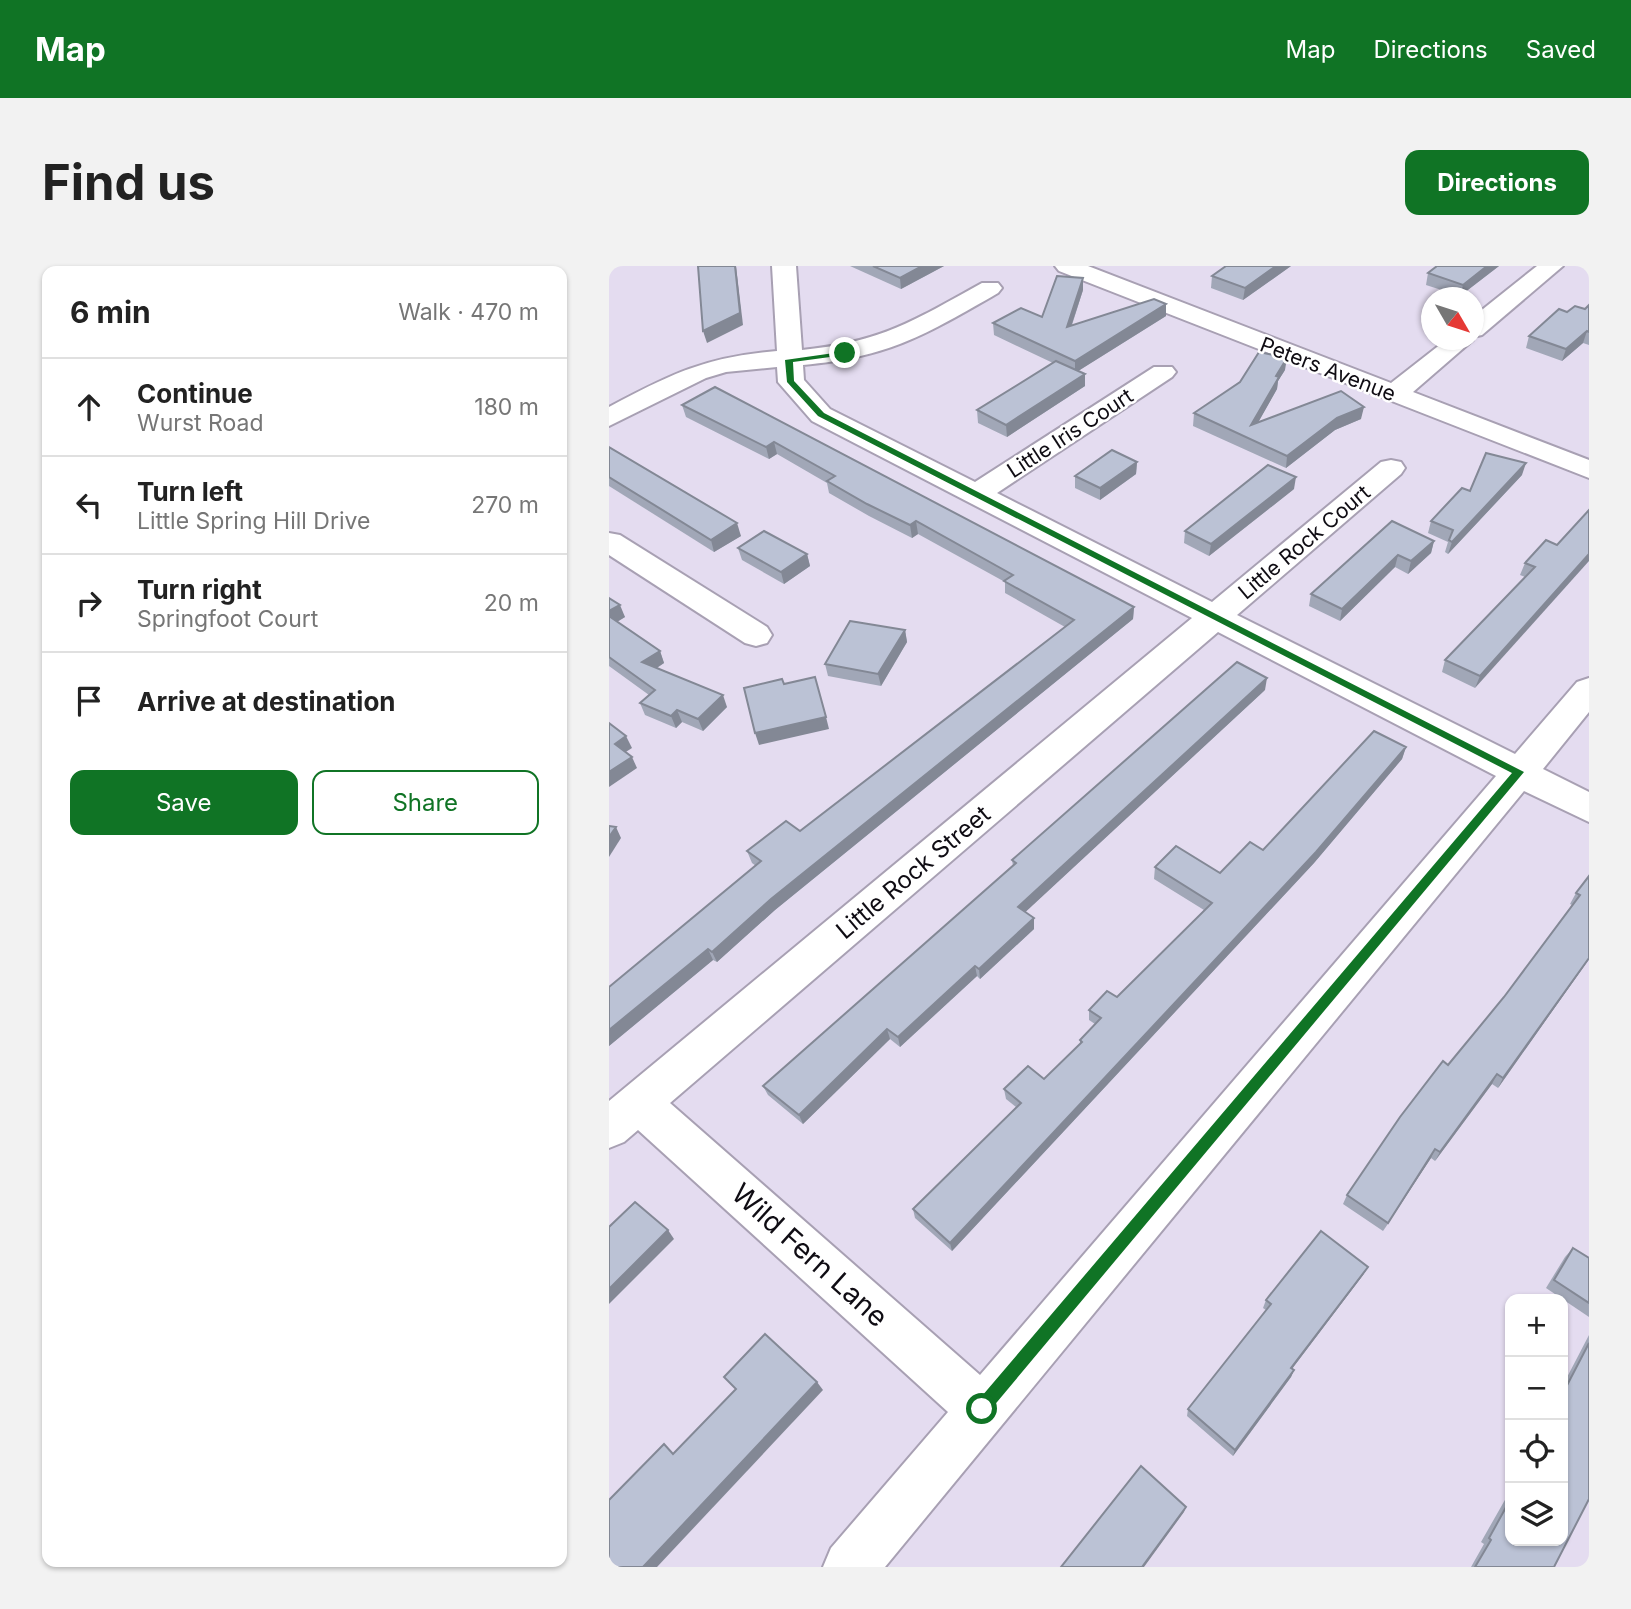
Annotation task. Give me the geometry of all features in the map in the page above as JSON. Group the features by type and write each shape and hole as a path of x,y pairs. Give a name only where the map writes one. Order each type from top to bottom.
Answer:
{"street":[{"path":"784,266 791,382 821,415 1589,808"},
{"name":"Peters Avenue","path":"1067,266 1589,470"},
{"path":"1484,321 1552,266"},
{"path":"1120,287 1143,273"},
{"path":"609,418 673,384 724,365 789,360 878,345 913,331 990,288"},
{"path":"1393,395 1449,350"},
{"name":"Little Iris Court","path":"976,494 1163,372"},
{"name":"Little Rock Court","path":"1217,616 1391,468"},
{"path":"609,542 756,635"},
{"name":"Little Rock Street","path":"624,1115 1217,616"},
{"path":"850,1567 1589,690"},
{"name":"Wild Fern Lane","path":"624,1115 982,1409"}],"building":[{"path":"698,266 735,266 740,313 703,331"},
{"path":"873,266 922,266 900,278"},
{"path":"1226,266 1276,266 1245,288 1212,276"},
{"path":"1437,266 1487,266 1463,285 1428,273"},
{"path":"1057,276 1083,278 1067,327 1154,299 1166,304 1075,361 993,323 1021,308 1042,317"},
{"path":"1589,305 1589,332 1566,349 1529,336 1559,309 1567,312 1575,306 1585,309"},
{"path":"1259,352 1287,358 1251,425 1341,391 1364,407 1337,418 1287,456 1194,413 1240,382"},
{"path":"1056,361 1085,374 1006,425 977,410"},
{"path":"715,387 1134,607 771,899 712,952 708,949 609,1030 609,987 761,861 747,851 786,821 800,831 1074,620 1004,581 1013,575 916,521 910,525 867,504 827,481 835,476 774,442 766,447 682,405"},
{"path":"609,447 737,523 711,540 609,477"},
{"path":"1112,450 1137,462 1100,488 1075,476"},
{"path":"1486,453 1526,463 1452,542 1449,540 1453,530 1431,521 1462,488 1470,491"},
{"path":"1268,465 1296,477 1211,544 1185,531"},
{"path":"1589,510 1589,554 1480,676 1445,660 1535,567 1525,563 1546,540 1557,545"},
{"path":"1392,521 1434,541 1411,561 1398,555 1342,609 1311,594"},
{"path":"764,531 807,554 781,572 738,548"},
{"path":"609,598 620,605 609,611"},
{"path":"609,616 660,651 642,662 723,695 698,719 677,710 671,716 640,703 655,690 609,657"},
{"path":"850,621 905,630 878,674 825,664"},
{"path":"1237,662 1267,678 1018,907 1034,918 979,969 975,966 898,1037 887,1029 799,1115 763,1086 1016,863 1012,860"},
{"path":"815,677 826,717 755,733 744,688 782,679 784,684"},
{"path":"609,723 626,736 615,744 632,757 609,772"},
{"path":"1374,731 1406,747 1316,852 950,1243 913,1209 1021,1103 1004,1089 1028,1066 1044,1079 1082,1042 1080,1040 1101,1018 1089,1010 1107,991 1117,997 1212,903 1155,867 1176,846 1220,873 1250,842 1263,850"},
{"path":"609,826 616,827 609,837"},
{"path":"1589,876 1589,958 1503,1078 1497,1074 1440,1152 1435,1149 1388,1223 1347,1195 1400,1117 1443,1061 1448,1065 1504,997 1580,895 1576,893"},
{"path":"635,1202 668,1230 609,1289 609,1227"},
{"path":"1321,1231 1368,1267 1291,1368 1294,1370 1235,1450 1188,1409 1271,1304 1266,1300"},
{"path":"1573,1248 1589,1258 1589,1303 1554,1280"},
{"path":"765,1334 817,1382 643,1567 609,1567 609,1500 664,1444 673,1454 736,1389 724,1377"},
{"path":"1589,1343 1589,1499 1568,1540 1568,1420 1568,1383"},
{"path":"1141,1466 1186,1507 1142,1567 1061,1567"},
{"path":"1505,1509 1505,1546 1565,1546 1554,1567 1475,1567 1491,1540 1489,1538"}],"route":[{"path":"845,353 789,360 791,382 821,415 1519,772 982,1409"}]}
